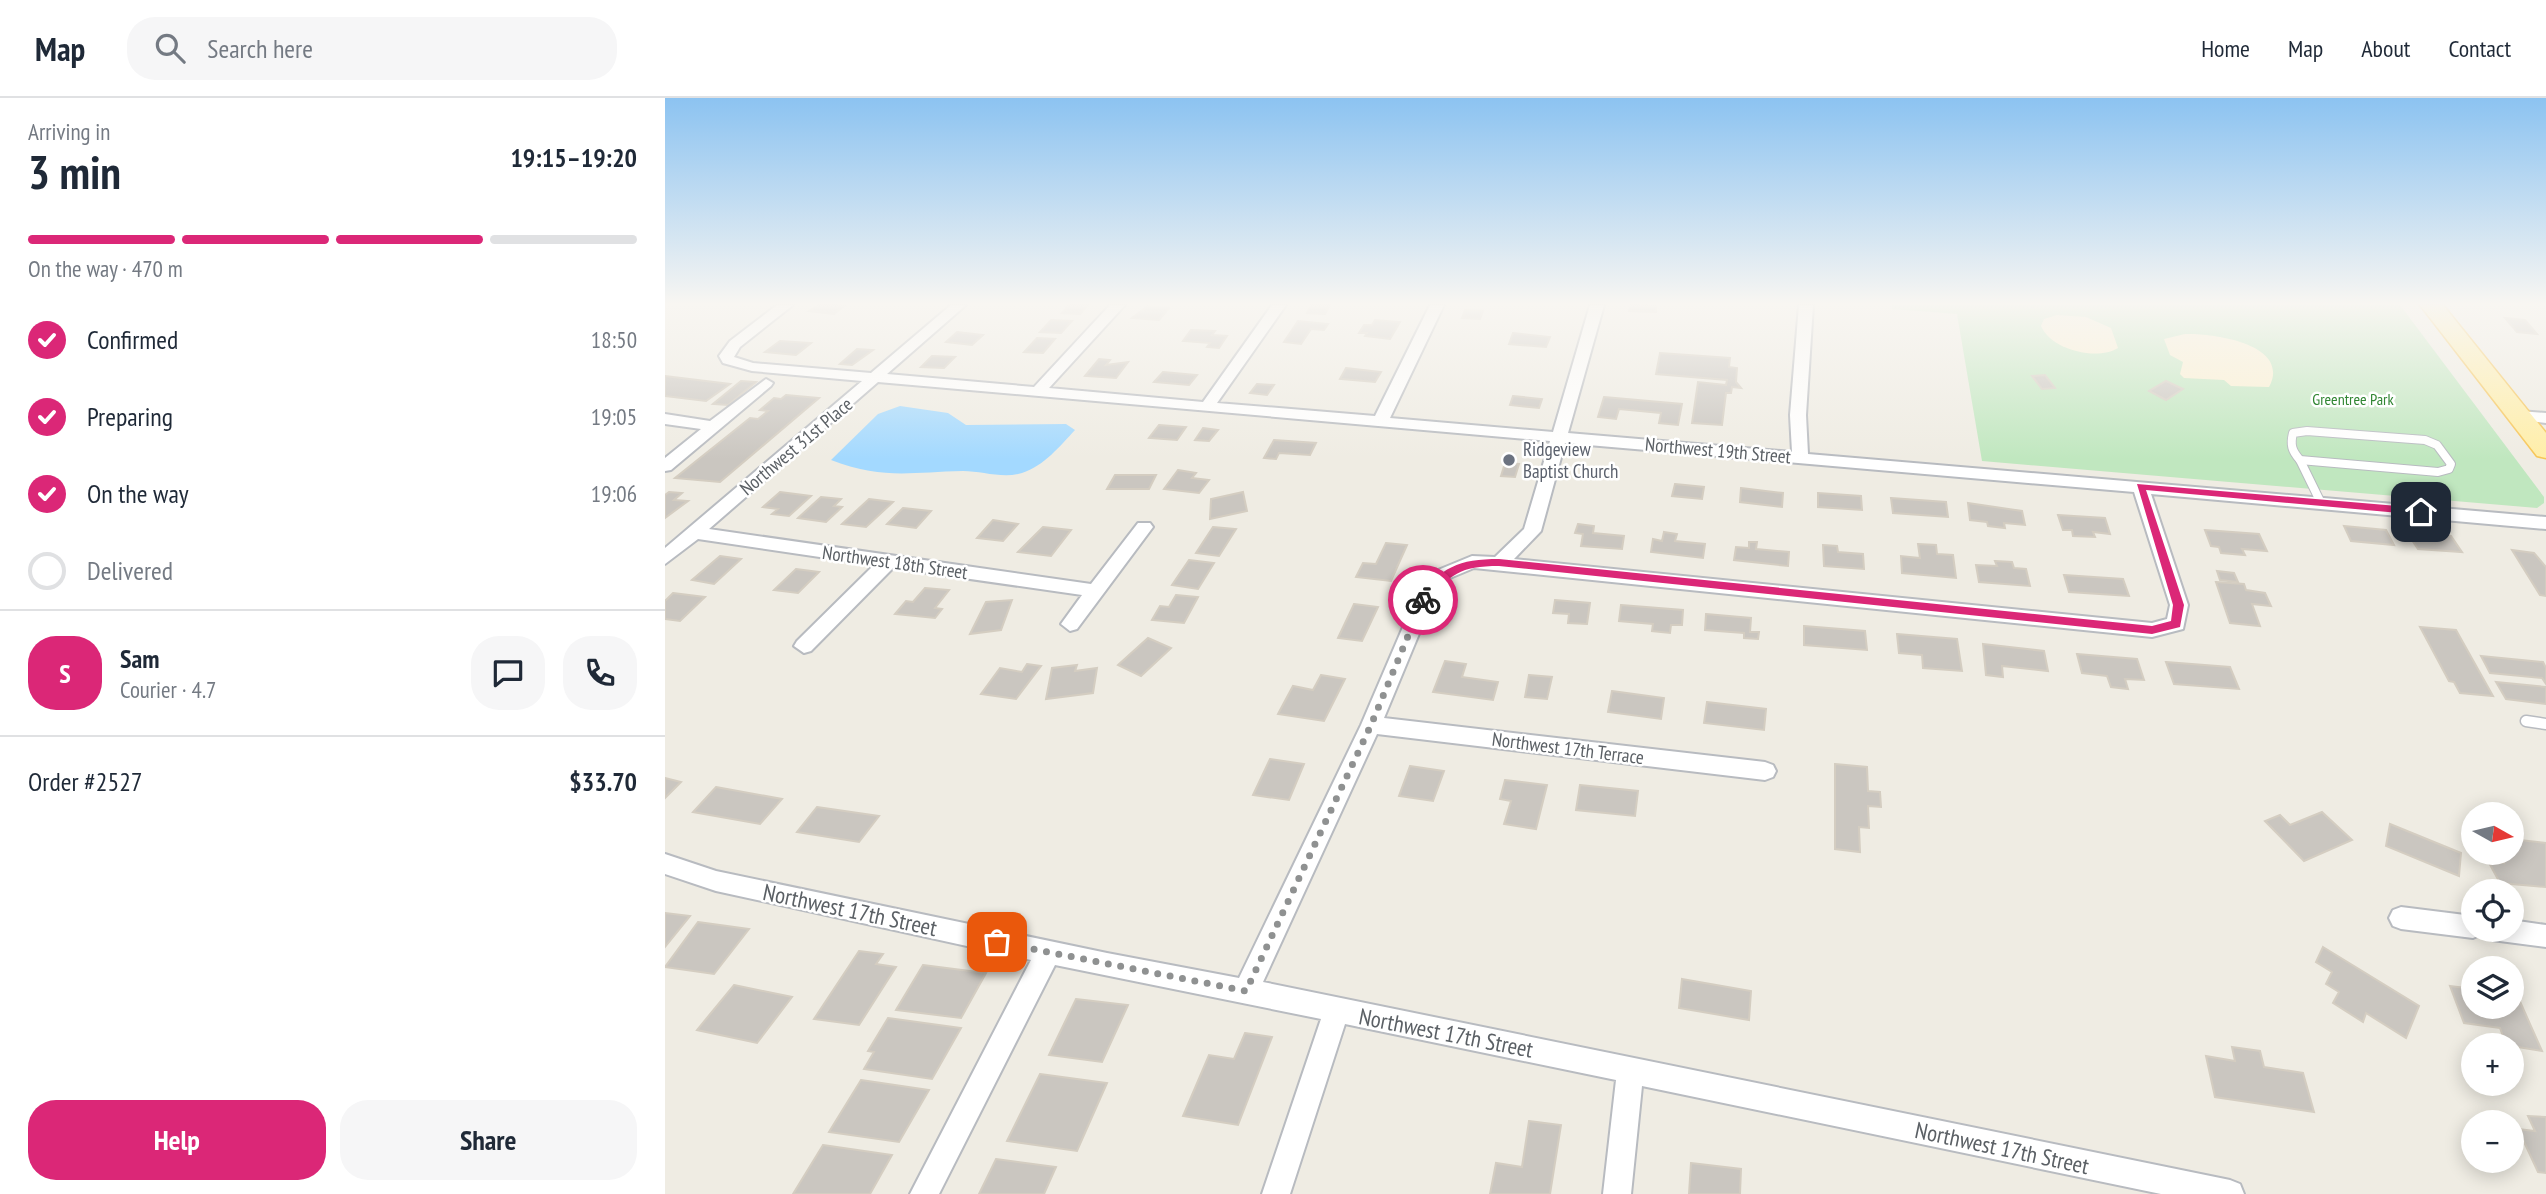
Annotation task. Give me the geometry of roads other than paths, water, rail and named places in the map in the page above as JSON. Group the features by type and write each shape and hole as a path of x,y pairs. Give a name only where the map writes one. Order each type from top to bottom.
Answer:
{"main road":[{"path":"2472,356 2546,450"}],"street":[{"name":"Northwest 19th Street","path":"726,356 733,364 752,367 2546,523"},
{"name":"Northwest 31st Place","path":"665,558 900,356"},
{"path":"1039,390 1070,356"},
{"path":"1207,406 1243,356"},
{"path":"1380,422 1412,356"},
{"path":"1499,563 1532,531 1582,356"},
{"path":"1800,457 1798,415 1802,356"},
{"path":"665,466 766,383"},
{"path":"2519,416 2546,418"},
{"path":"665,419 713,426"},
{"path":"1246,991 1371,725 1425,597 1444,574 1472,562 1499,563 2152,630 2176,624 2179,605 2140,486"},
{"path":"1070,624 1144,527"},
{"name":"Northwest 18th Street","path":"694,533 1095,591"},
{"path":"804,646 888,562"},
{"name":"Northwest 17th Terrace","path":"1371,725 1765,771"},
{"name":"Northwest 17th Street","path":"665,864 716,881 1048,953 1246,991 2229,1194"},
{"path":"2401,918 2461,926"},
{"path":"2524,933 2546,936"},
{"path":"924,1194 1048,953"},
{"path":"1276,1194 1336,1011"},
{"path":"1617,1194 1630,1070"}],"lane":[{"path":"2300,460 2438,472 2449,469 2451,464 2437,445 2425,440 2307,431 2293,433 2291,451 2300,460 2321,503"},
{"path":"2526,721 2546,724"}],"water":[{"path":"900,406 948,413 966,425 1066,424 1075,430 1044,461 1015,475 963,471 882,473 831,460 878,414"}],"place":[{"name":"Ridgeview Baptist Church","path":"1509,460"}],"park label":[{"name":"Greentree Park","path":"2353,399"}]}
